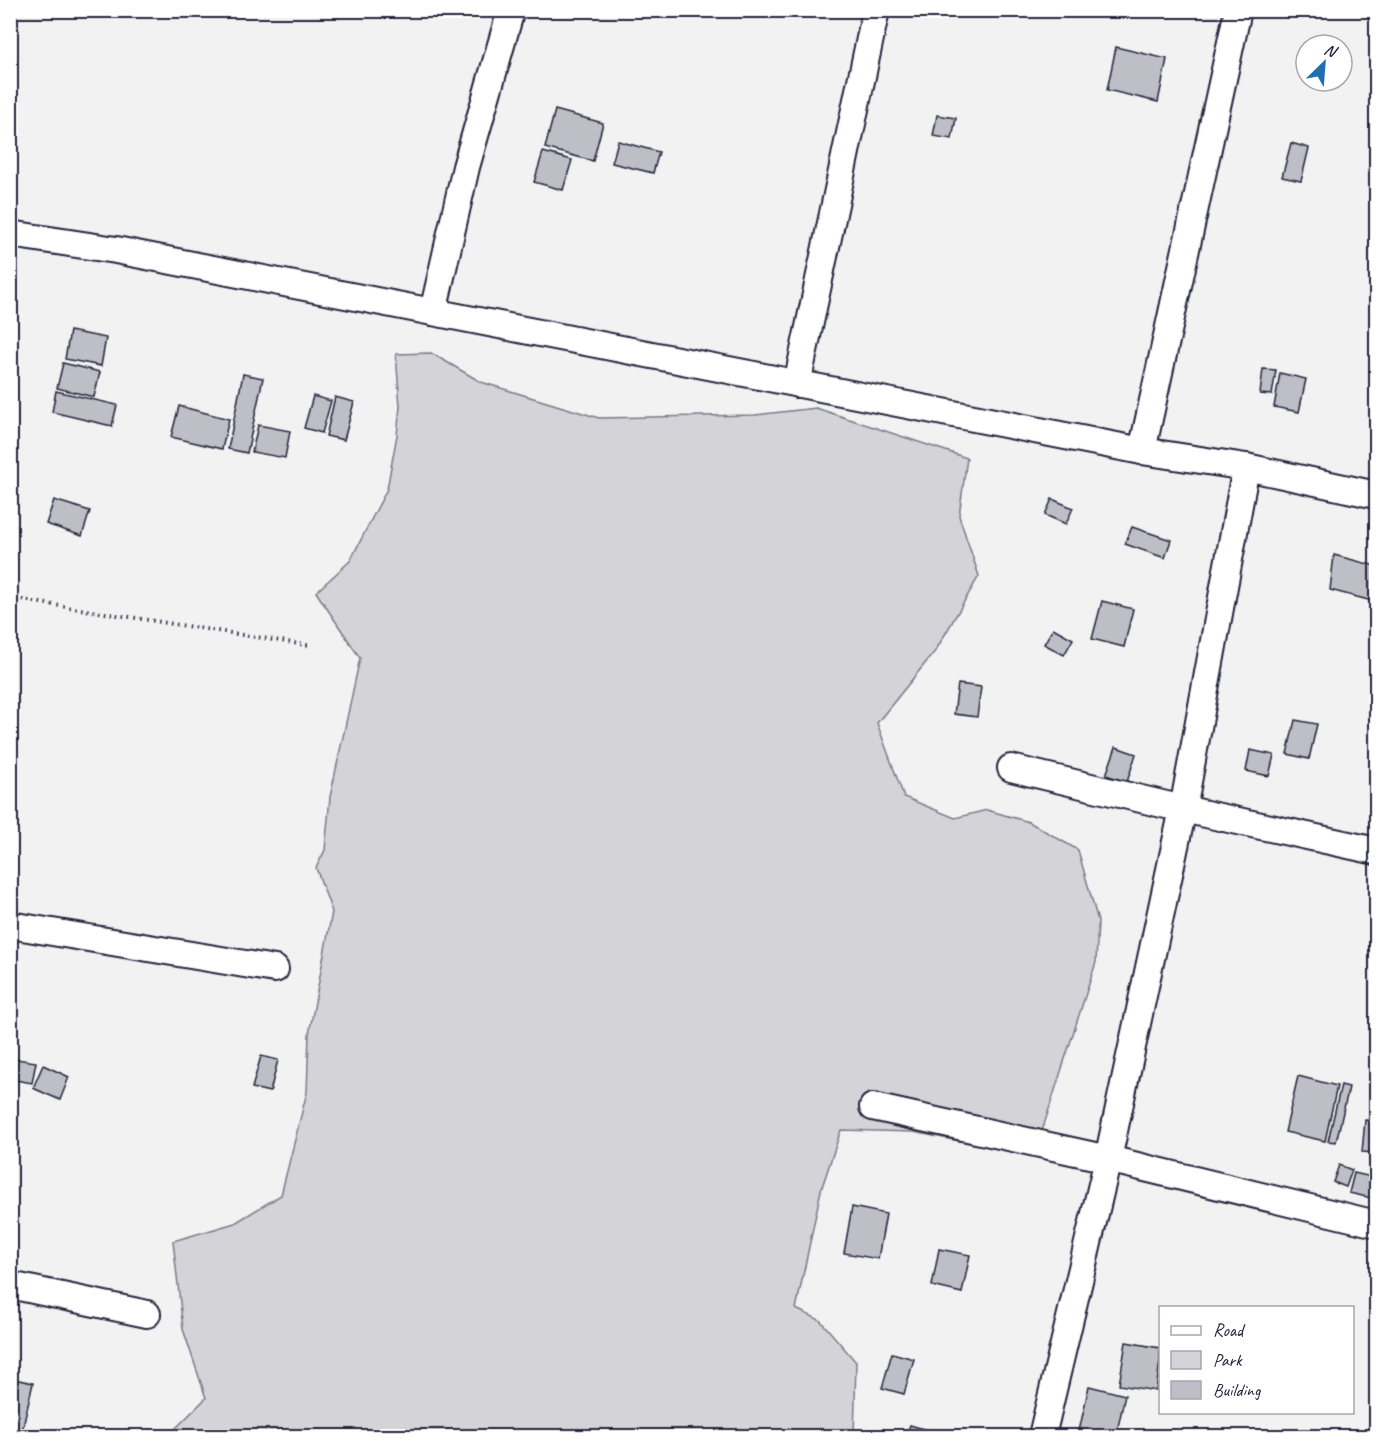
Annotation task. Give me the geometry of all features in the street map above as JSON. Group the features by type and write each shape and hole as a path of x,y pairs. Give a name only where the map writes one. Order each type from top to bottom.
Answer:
{"street":[{"path":"432,312 466,167 511,10"},
{"path":"797,384 876,10"},
{"path":"1142,451 1238,10"},
{"path":"10,234 116,250 1142,451 1245,467 1377,495"},
{"path":"1041,1437 1108,1160 1183,809 1245,467"},
{"path":"1011,768 1183,809 1377,851"},
{"path":"10,925 275,969"},
{"path":"873,1107 1377,1224"},
{"path":"10,1285 147,1314"}],"path":[{"path":"10,598 312,646"}],"green space":[{"path":"431,353 481,382 599,418 755,415 816,408 967,458 959,516 979,576 936,650 877,723 904,797 955,818 987,810 1029,822 1078,850 1098,921 1096,962 1042,1131 1005,1150 913,1132 841,1130 821,1190 796,1309 820,1320 856,1362 854,1436 168,1436 206,1398 183,1329 173,1241 235,1223 281,1195 307,1092 309,1034 332,912 316,868 325,850 330,797 360,658 316,592 350,561 387,489 400,406 396,354"}],"building":[{"path":"1116,47 1167,59 1158,102 1107,90"},
{"path":"555,110 603,123 593,161 545,148"},
{"path":"937,115 956,118 952,139 933,136"},
{"path":"618,141 659,152 653,173 612,163"},
{"path":"1291,143 1309,148 1301,181 1282,177"},
{"path":"543,152 572,160 563,190 534,182"},
{"path":"70,331 106,338 101,366 65,359"},
{"path":"63,363 100,372 94,397 57,388"},
{"path":"1263,369 1276,370 1272,395 1260,394"},
{"path":"1280,373 1306,379 1299,412 1274,407"},
{"path":"243,374 263,378 247,453 228,449"},
{"path":"56,391 117,405 112,426 52,412"},
{"path":"313,396 331,401 322,433 304,428"},
{"path":"335,397 354,402 344,440 326,436"},
{"path":"179,406 229,419 222,449 171,437"},
{"path":"258,425 290,431 285,458 252,452"},
{"path":"1052,499 1073,508 1066,524 1045,515"},
{"path":"54,500 90,511 82,536 46,524"},
{"path":"1132,527 1171,540 1165,558 1125,544"},
{"path":"1334,555 1376,566 1376,602 1330,590"},
{"path":"1102,601 1133,609 1124,647 1092,639"},
{"path":"1053,628 1073,639 1064,655 1044,644"},
{"path":"958,684 981,687 977,717 954,714"},
{"path":"1295,720 1317,724 1309,759 1287,754"},
{"path":"1116,747 1136,754 1127,782 1106,775"},
{"path":"1250,750 1274,755 1269,776 1246,771"},
{"path":"261,1056 278,1060 270,1092 252,1088"},
{"path":"10,1058 36,1062 32,1083 10,1079"},
{"path":"43,1065 69,1077 60,1100 33,1088"},
{"path":"1298,1076 1337,1086 1325,1141 1285,1132"},
{"path":"1341,1085 1349,1087 1336,1142 1328,1141"},
{"path":"1365,1120 1376,1121 1376,1153 1362,1152"},
{"path":"1339,1165 1352,1170 1346,1187 1333,1182"},
{"path":"1354,1173 1376,1178 1376,1199 1349,1193"},
{"path":"852,1207 886,1214 878,1259 844,1253"},
{"path":"939,1249 970,1255 962,1293 932,1286"},
{"path":"1126,1342 1159,1348 1156,1391 1119,1385"},
{"path":"892,1353 914,1359 904,1394 882,1388"},
{"path":"10,1378 33,1383 21,1436 10,1436"},
{"path":"1089,1386 1125,1395 1116,1436 1078,1436"},
{"path":"910,1425 934,1432 933,1436 906,1436"}]}
